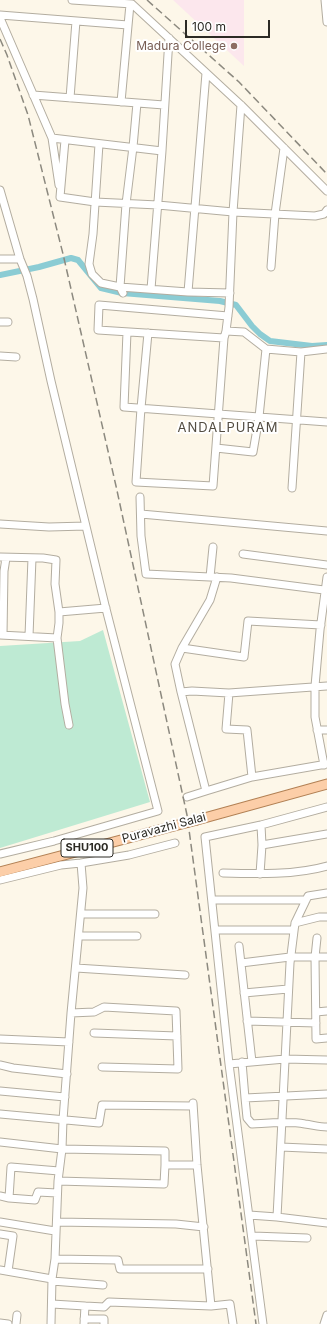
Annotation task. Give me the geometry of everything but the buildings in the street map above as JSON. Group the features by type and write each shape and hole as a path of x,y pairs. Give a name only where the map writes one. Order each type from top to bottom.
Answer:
{"main road":[{"name":"Puravazhi Salai","path":"0,872 327,784"}],"street":[{"path":"72,0 132,4 241,105 327,192"},
{"path":"325,0 327,22"},
{"path":"121,102 130,4"},
{"path":"60,197 52,138 0,17 128,25"},
{"path":"70,98 76,21"},
{"path":"151,289 169,38"},
{"path":"188,292 206,73"},
{"path":"33,95 164,105"},
{"path":"122,290 126,204 137,103"},
{"path":"148,333 136,482 214,486 218,414 228,316 233,212 241,105"},
{"path":"52,138 133,147 162,152"},
{"path":"60,197 66,140"},
{"path":"99,144 89,264 92,274 101,283 122,290 151,289 188,292 229,300"},
{"path":"271,267 275,214 284,148"},
{"path":"0,190 27,276 106,608 158,811 54,841 0,854"},
{"path":"60,197 95,202 233,212 315,216 324,214 327,210"},
{"path":"0,259 22,262"},
{"path":"228,316 99,305 98,330 148,333 225,334 244,332 266,349 301,352 327,349"},
{"path":"127,332 124,407 327,422"},
{"path":"216,448 253,452 259,416 266,349"},
{"path":"292,488 301,352"},
{"path":"0,356 16,357"},
{"path":"140,497 141,536 146,574 231,578 324,590"},
{"path":"141,514 327,531"},
{"path":"0,524 49,527 86,526"},
{"path":"206,791 175,664 182,648 210,600 214,577 213,547"},
{"path":"243,554 327,565"},
{"path":"57,638 2,635 3,558 56,560 55,584 59,612 57,638 69,725"},
{"path":"29,636 32,558"},
{"path":"187,797 252,777 326,764 315,717 315,686 320,625 327,577"},
{"path":"59,612 106,608"},
{"path":"182,648 244,657 248,621 320,625"},
{"path":"182,692 192,691 229,693 327,686"},
{"path":"229,693 226,730 247,730 252,777"},
{"path":"317,730 327,730"},
{"path":"263,1324 230,1064 205,837 327,807"},
{"path":"260,874 262,845 261,824"},
{"path":"262,845 327,834"},
{"path":"0,880 61,865 129,855 174,843"},
{"path":"51,1324 52,1280 55,1259 55,1231 57,1222 57,1193 62,1149 71,1013 83,888 81,863"},
{"path":"223,873 260,874 315,870 327,866"},
{"path":"277,1217 286,1022 290,958 294,927 308,896 327,893"},
{"path":"212,900 306,900"},
{"path":"81,914 155,914"},
{"path":"215,930 294,927 319,917 327,917"},
{"path":"79,936 137,936"},
{"path":"317,938 315,957 316,1039 327,1038"},
{"path":"239,946 252,1062"},
{"path":"241,963 290,958 327,957"},
{"path":"76,968 185,975"},
{"path":"244,993 288,989"},
{"path":"71,1013 94,1012 104,1007 176,1011 178,1069 102,1067"},
{"path":"316,1012 327,1011"},
{"path":"247,1021 316,1023"},
{"path":"94,1033 177,1036"},
{"path":"0,1039 69,1042"},
{"path":"230,1064 285,1059 327,1060"},
{"path":"242,1062 247,1118 252,1124 282,1122 327,1127"},
{"path":"0,1065 13,1068 67,1074"},
{"path":"0,1091 65,1096"},
{"path":"245,1098 327,1094"},
{"path":"0,1114 99,1123 102,1105 193,1104 197,1165 211,1306"},
{"path":"0,1142 62,1149 165,1151 166,1165 164,1184 58,1181"},
{"path":"281,1147 327,1149"},
{"path":"166,1165 197,1165"},
{"path":"9,1198 10,1167 59,1171"},
{"path":"0,1196 36,1200 38,1192 57,1193"},
{"path":"250,1215 327,1223"},
{"path":"0,1222 55,1231"},
{"path":"57,1222 176,1224 204,1227"},
{"path":"0,1234 13,1236 8,1271"},
{"path":"253,1236 307,1238"},
{"path":"55,1259 118,1260 120,1269 208,1268"},
{"path":"0,1270 52,1280 103,1285"},
{"path":"52,1304 104,1307 109,1302 211,1306 230,1304 233,1324"},
{"path":"85,1306 84,1322 104,1319 104,1324"},
{"path":"16,1324 17,1315"},
{"path":"324,1324 327,1315"},
{"path":"0,1323 8,1324"}],"shaded area":[{"name":"Madura College","path":"173,0 244,0 244,66"}],"green space":[{"path":"103,630 150,802 0,848 0,646 80,641"}],"waterway":[{"path":"0,275 39,267 71,258 78,260 101,288 122,293 220,301 236,305 252,326 270,341 312,346 327,345"}],"railway":[{"path":"147,0 239,82 327,174"},
{"path":"0,39 28,115 63,254 116,486 187,815 256,1324"}],"place":[{"name":"Madura College","path":"234,46"}],"district":[{"name":"ANDALPURAM","path":"228,428"}]}
